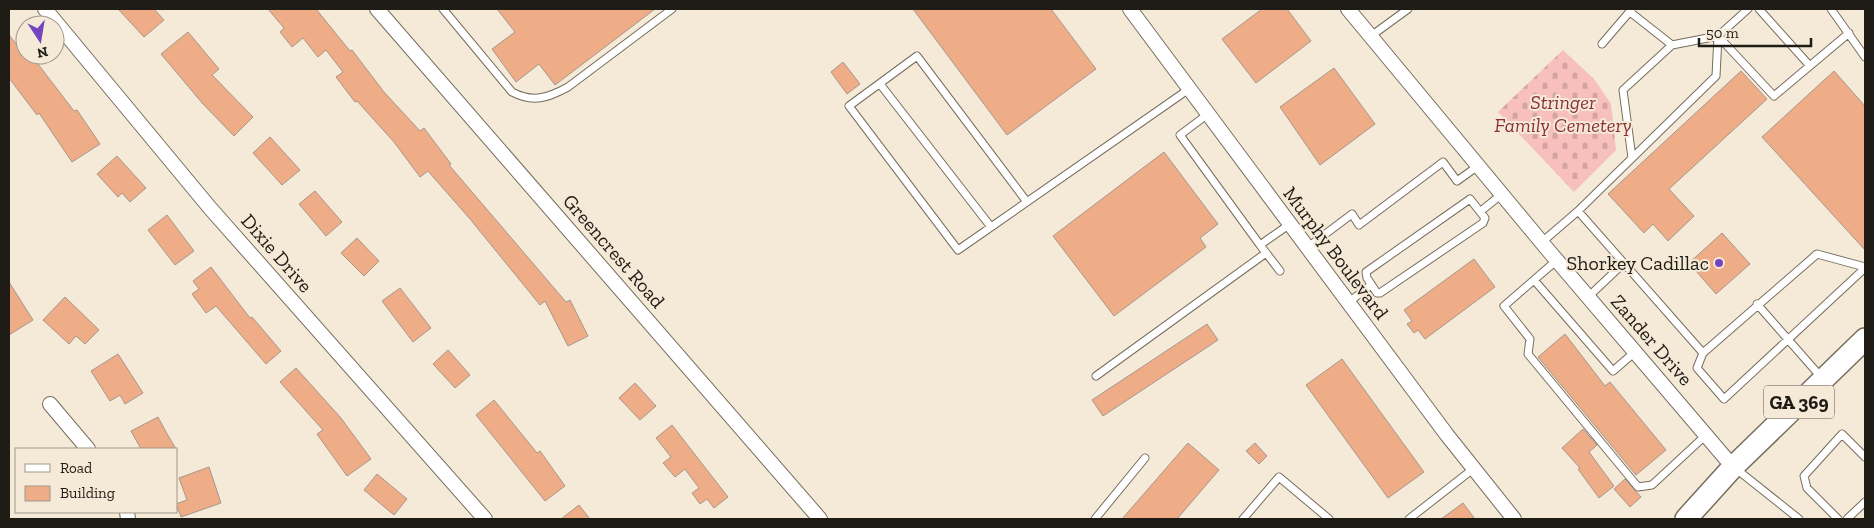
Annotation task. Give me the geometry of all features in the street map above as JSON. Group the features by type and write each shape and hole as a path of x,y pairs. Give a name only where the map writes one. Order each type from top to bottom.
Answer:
{"main road":[{"name":"GA 369","path":"1686,519 1733,467 1865,339"}],"street":[{"name":"Dixie Drive","path":"45,9 210,208 484,519"},
{"name":"Greencrest Road","path":"377,9 820,519"},
{"name":"Murphy Boulevard","path":"1130,9 1473,469 1514,519"},
{"name":"Zander Drive","path":"1348,9 1588,297 1733,467"},
{"path":"50,404 87,448"}],"lane":[{"path":"442,9 512,92 526,99 536,100 553,96 568,87 672,9"},
{"path":"1371,36 1408,9"},
{"path":"1632,158 1623,90 1672,44 1718,36 1748,9"},
{"path":"1759,9 1810,66"},
{"path":"1831,9 1865,57"},
{"path":"1602,44 1631,10 1672,44"},
{"path":"1718,36 1774,96 1849,33"},
{"path":"1542,242 1578,211 1716,76 1718,36"},
{"path":"1027,202 917,56 849,106 958,250 990,227 1027,202 1189,89"},
{"path":"880,84 990,227"},
{"path":"1208,114 1180,135 1280,271"},
{"path":"1308,247 1352,214 1359,224 1443,162 1457,181 1478,166"},
{"path":"1481,211 1502,194"},
{"path":"1470,199 1481,211 1485,218 1483,223 1380,294 1371,285 1366,272 1462,203 1470,199"},
{"path":"1578,211 1703,353"},
{"path":"1260,245 1290,224"},
{"path":"1096,376 1266,253"},
{"path":"1817,254 1865,268 1789,341 1724,399 1697,368 1703,353 1757,304 1817,254"},
{"path":"1557,260 1504,306 1530,339 1528,354 1638,487 1652,485 1706,435"},
{"path":"1588,297 1624,263"},
{"path":"1534,280 1613,371 1636,351"},
{"path":"1349,302 1371,285"},
{"path":"1757,304 1823,379"},
{"path":"1838,519 1806,488 1804,476 1842,434 1865,457"},
{"path":"1095,519 1145,458"},
{"path":"1733,467 1799,519"},
{"path":"1409,519 1473,469"},
{"path":"1243,519 1279,477 1329,519"},
{"path":"1847,519 1865,502"}],"green space":[{"name":"Stringer Family Cemetery","path":"1563,50 1595,80 1611,104 1616,150 1574,192 1498,112"}],"building":[{"path":"118,9 154,9 164,20 144,37"},
{"path":"268,9 316,9 350,51 352,50 384,92 420,131 424,128 451,164 449,165 566,302 570,300 588,336 568,346 545,301 540,305 428,171 420,177 394,142 357,101 355,102 336,77 343,72 326,50 318,57 303,38 292,47 280,32 284,28"},
{"path":"497,9 655,9 555,85 539,64 516,82 492,49 515,32"},
{"path":"913,9 1051,9 1096,69 1007,135"},
{"path":"1262,9 1287,9 1311,41 1256,83 1222,39"},
{"path":"188,32 219,69 212,75 253,117 234,136 203,104 161,54"},
{"path":"9,35 15,42 15,65 39,65 74,111 77,110 100,144 72,162 39,113 37,115 9,78"},
{"path":"843,62 860,84 847,94 831,72"},
{"path":"1334,68 1375,124 1320,165 1280,107"},
{"path":"1741,71 1767,99 1669,189 1694,216 1668,241 1653,224 1644,233 1608,194"},
{"path":"1834,71 1865,106 1865,250 1762,137"},
{"path":"270,137 300,170 282,185 253,153"},
{"path":"1164,152 1218,224 1200,238 1206,247 1114,316 1053,236"},
{"path":"117,156 146,188 130,202 122,193 118,197 97,174"},
{"path":"315,191 342,222 326,236 299,204"},
{"path":"167,215 194,251 175,265 148,230"},
{"name":"Shorkey Cadillac","path":"1722,233 1750,264 1716,294 1689,263"},
{"path":"357,238 379,261 364,276 341,253"},
{"path":"1474,259 1495,287 1425,339 1418,330 1414,333 1407,324 1412,321 1404,310"},
{"path":"211,267 250,318 252,317 281,351 266,364 216,306 206,313 192,294 199,289 193,281"},
{"path":"9,282 33,320 9,335"},
{"path":"400,288 431,328 413,342 382,301"},
{"path":"65,297 99,330 85,344 76,336 69,344 43,320"},
{"path":"1207,324 1218,340 1103,416 1092,400"},
{"path":"1565,334 1605,386 1610,382 1666,450 1636,475 1538,357"},
{"path":"448,350 470,375 455,388 433,364"},
{"path":"118,354 143,393 125,404 120,395 110,401 91,371"},
{"path":"1342,359 1424,472 1388,498 1306,385"},
{"path":"296,368 341,418 371,459 347,476 317,434 323,430 280,382"},
{"path":"635,383 656,406 640,420 619,398"},
{"path":"494,400 537,453 540,451 565,486 545,501 476,415"},
{"path":"158,417 175,448 140,448 131,431"},
{"path":"672,425 728,497 714,508 707,499 700,504 692,493 699,488 685,469 675,477 663,463 671,457 656,438"},
{"path":"1583,429 1597,445 1589,452 1614,486 1599,498 1578,469 1580,468 1562,448"},
{"path":"1188,443 1219,470 1177,519 1122,519"},
{"path":"1255,443 1267,456 1259,464 1246,451"},
{"path":"209,467 221,503 181,517 178,503 187,500 179,478"},
{"path":"377,474 407,499 394,515 364,490"},
{"path":"1625,479 1641,497 1630,507 1614,489"},
{"path":"1463,503 1475,519 1441,519"},
{"path":"579,505 590,519 561,519"}],"place":[{"name":"Shorkey Cadillac","path":"1719,263"}]}
